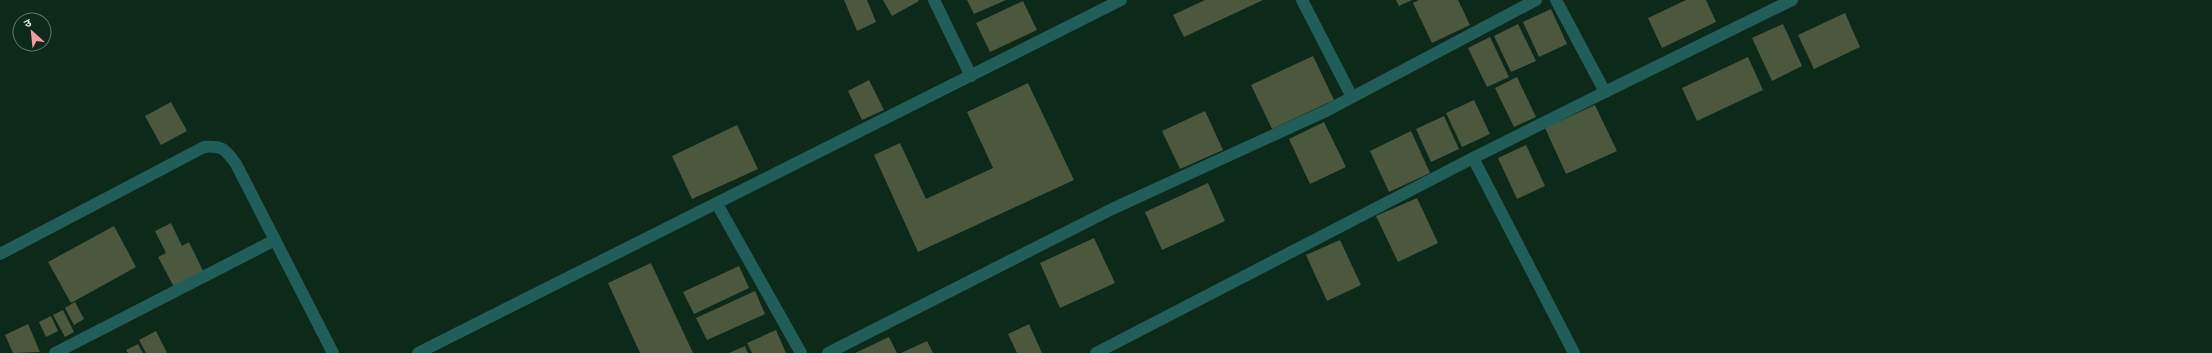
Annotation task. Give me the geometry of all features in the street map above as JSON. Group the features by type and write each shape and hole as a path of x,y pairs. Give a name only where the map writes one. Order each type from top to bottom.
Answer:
{"street":[{"path":"934,0 971,76"},
{"path":"418,353 1121,0"},
{"path":"1302,0 1352,97"},
{"path":"828,353 1112,209 1326,111 1536,0"},
{"path":"1556,0 1605,92"},
{"path":"1096,353 1473,158 1792,0"},
{"path":"0,254 204,147 216,146 227,151 236,164 333,353"},
{"path":"1473,158 1574,353"},
{"path":"717,204 801,353"},
{"path":"55,353 275,240"}],"building":[{"path":"844,0 867,0 876,22 857,31"},
{"path":"883,0 918,0 919,1 892,16"},
{"path":"967,0 1006,0 974,14"},
{"path":"1205,0 1263,0 1184,37 1173,15"},
{"path":"1396,0 1412,0 1399,6"},
{"path":"1419,0 1458,0 1470,25 1432,43 1413,3"},
{"path":"1686,0 1706,0 1716,22 1662,48 1648,18"},
{"path":"1023,1 1037,30 990,52 976,23"},
{"path":"1551,9 1567,44 1539,57 1523,22"},
{"path":"1845,13 1860,47 1814,69 1798,35"},
{"path":"1518,24 1536,61 1511,72 1494,36"},
{"path":"1783,24 1802,66 1772,81 1752,38"},
{"path":"1490,37 1509,77 1487,87 1468,48"},
{"path":"1313,56 1334,100 1272,129 1251,85"},
{"path":"1748,57 1763,90 1697,121 1682,88"},
{"path":"1517,77 1536,117 1514,127 1495,88"},
{"path":"869,80 884,110 862,120 848,91"},
{"path":"1028,83 1074,180 918,252 874,155 900,143 926,199 993,168 967,112"},
{"path":"1474,100 1490,134 1462,147 1446,113"},
{"path":"171,102 187,131 161,145 145,116"},
{"path":"1595,105 1617,151 1566,174 1545,128"},
{"path":"1205,111 1223,150 1180,169 1162,131"},
{"path":"1444,116 1459,149 1431,162 1416,129"},
{"path":"1324,122 1346,167 1310,184 1289,139"},
{"path":"737,125 758,169 692,199 672,156"},
{"path":"1411,131 1430,173 1389,192 1370,151"},
{"path":"1526,145 1545,186 1517,199 1498,158"},
{"path":"1208,183 1225,221 1162,250 1145,212"},
{"path":"1417,198 1438,243 1398,262 1376,216"},
{"path":"171,223 182,246 189,242 204,273 174,287 158,257 166,253 155,231"},
{"path":"114,226 136,267 71,303 48,262"},
{"path":"1094,238 1115,283 1060,308 1040,263"},
{"path":"1340,240 1361,285 1327,301 1306,255"},
{"path":"651,263 693,353 640,353 608,283"},
{"path":"739,266 749,288 694,314 683,292"},
{"path":"755,291 765,314 707,340 696,318"},
{"path":"75,302 84,319 74,325 65,308"},
{"path":"63,310 74,332 65,337 53,315"},
{"path":"51,316 58,331 46,337 39,322"},
{"path":"28,324 40,352 13,353 5,335"},
{"path":"1029,324 1042,353 1017,353 1008,334"},
{"path":"776,330 786,353 752,353 747,343"},
{"path":"156,331 167,353 146,353 139,340"},
{"path":"889,337 897,353 855,353"},
{"path":"927,341 933,353 901,353"},
{"path":"138,344 143,353 128,353 126,350"},
{"path":"745,346 748,353 729,353"}]}
